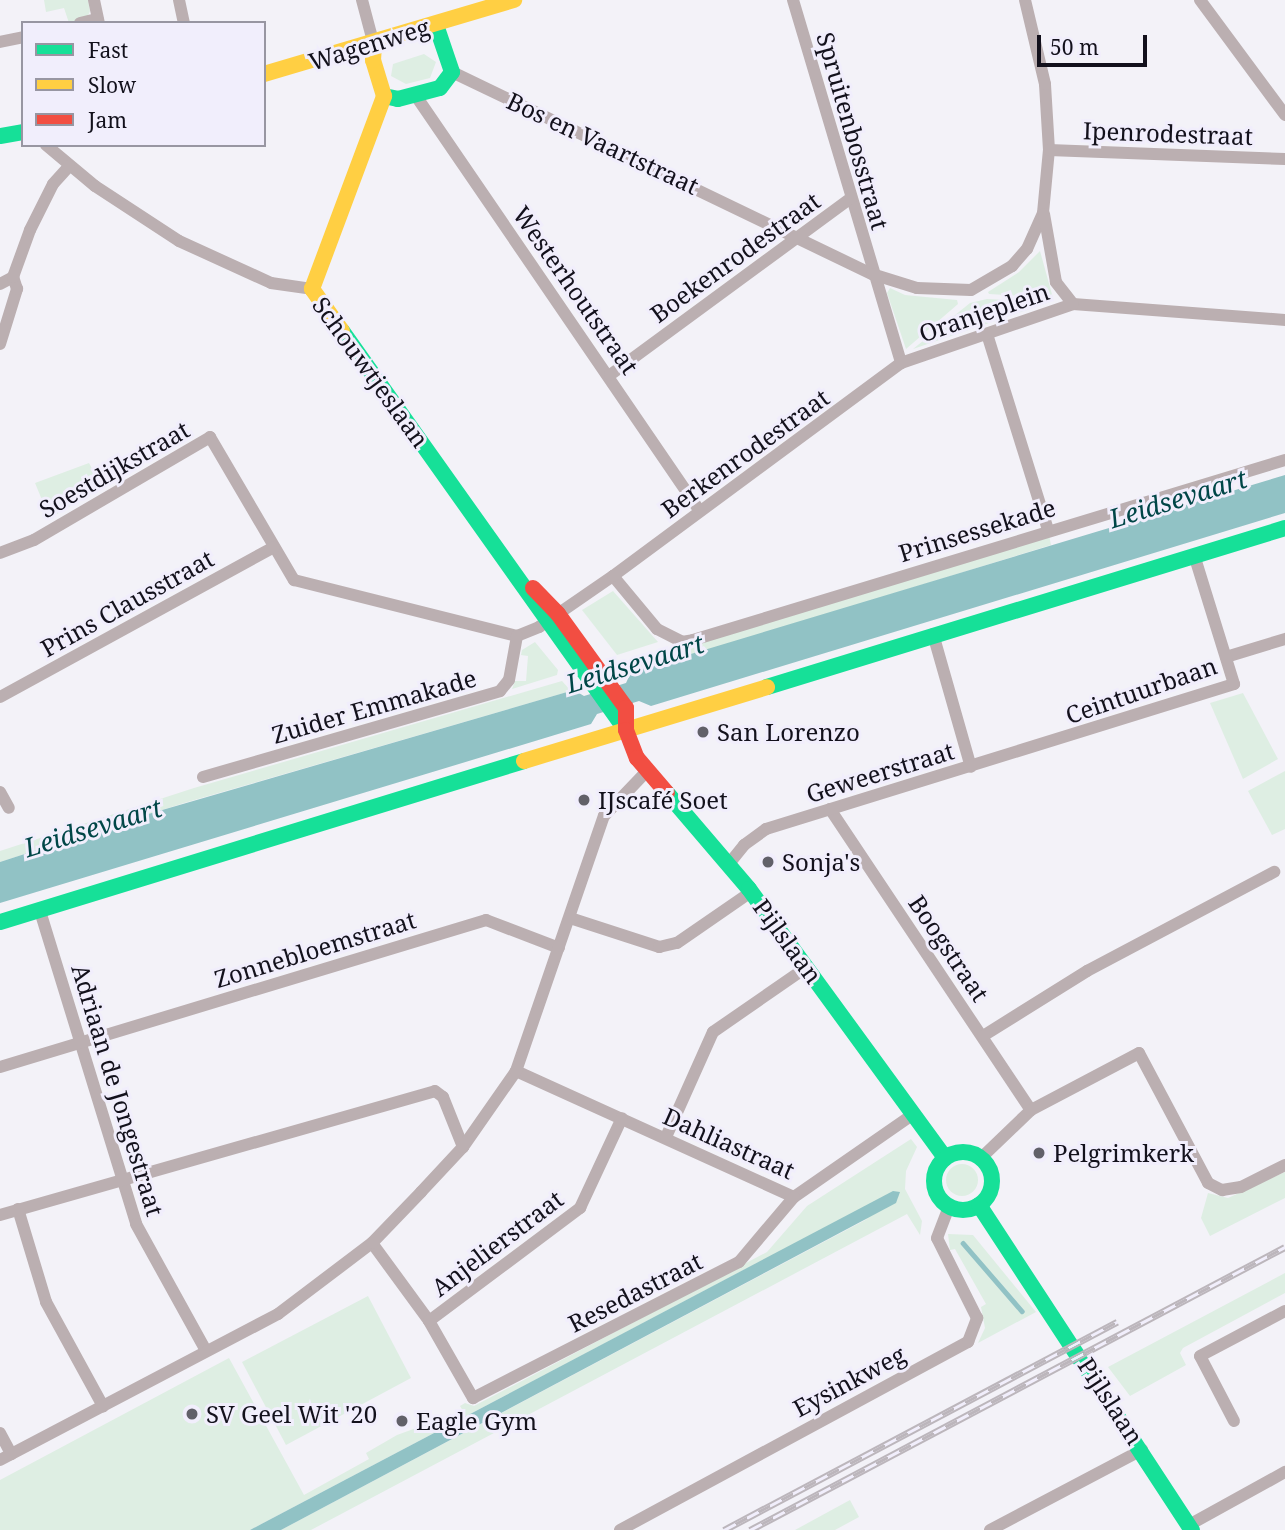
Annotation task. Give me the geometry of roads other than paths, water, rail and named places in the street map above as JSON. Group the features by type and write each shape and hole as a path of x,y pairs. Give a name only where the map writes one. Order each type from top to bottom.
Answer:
{"street":[{"path":"94,0 98,21"},
{"path":"179,0 184,21"},
{"path":"312,289 384,96 373,60 374,45 362,0"},
{"name":"Wagenweg","path":"266,73 374,45 514,0"},
{"name":"Spruitenbosstraat","path":"793,0 872,274"},
{"path":"800,236 872,274 917,288 971,290 1012,266 1027,248 1043,213 1049,150 1045,84 1025,0"},
{"path":"1200,0 1285,115"},
{"path":"384,96 416,96 440,88 452,72 436,25"},
{"path":"0,42 21,37"},
{"name":"Bos en Vaartstraat","path":"452,72 800,236"},
{"name":"Westerhoutstraat","path":"416,96 610,375 699,510"},
{"path":"0,136 21,132"},
{"name":"Schouwtjeslaan","path":"48,147 69,166 179,241 271,283 312,289 512,566 552,618 609,683 624,719"},
{"name":"Ipenrodestraat","path":"1049,150 1285,159"},
{"path":"0,344 17,289 13,277 30,230 53,184 69,166"},
{"name":"Boekenrodestraat","path":"610,375 851,198"},
{"name":"Oranjeplein","path":"872,274 901,363 1073,304 1056,282 1043,213"},
{"path":"0,284 13,277"},
{"path":"1073,304 1285,320"},
{"path":"987,334 1048,530"},
{"name":"Berkenrodestraat","path":"517,636 552,618 613,576 699,510 877,385 901,363"},
{"name":"Soestdijkstraat","path":"0,553 34,540 209,437 274,547"},
{"name":"Prinsessekade","path":"613,576 656,629 682,642 1285,460"},
{"path":"0,922 624,719 933,634 1285,528"},
{"path":"274,547 294,580 517,636"},
{"name":"Prins Clausstraat","path":"0,697 274,547"},
{"name":"Ceintuurbaan","path":"1058,741 1234,684 1194,555"},
{"name":"Schouwtjeslaan","path":"552,618 592,684 624,719"},
{"path":"933,634 971,767"},
{"name":"Zuider Emmakade","path":"203,777 500,691 509,680 517,636"},
{"path":"1226,657 1285,639"},
{"name":"Pijlslaan","path":"624,719 648,771 751,892 945,1158"},
{"name":"Geweerstraat","path":"728,865 744,845 765,829 1058,741"},
{"path":"0,1433 6,1457 278,1314 372,1242 463,1147 516,1071 604,816 648,771"},
{"path":"0,792 9,808"},
{"name":"Boogstraat","path":"830,809 1031,1110"},
{"path":"983,1036 1087,971 1274,872"},
{"path":"570,918 659,947 677,943 751,892"},
{"name":"Adriaan de Jongestraat","path":"40,911 136,1224 206,1351"},
{"name":"Zonnebloemstraat","path":"0,1067 486,920 559,948"},
{"path":"666,1138 713,1032 807,967"},
{"path":"981,1158 1031,1110 1139,1053 1208,1183 1222,1190 1241,1187 1285,1165"},
{"name":"Dahliastraat","path":"516,1071 794,1197 912,1115"},
{"path":"0,1215 435,1091 443,1097 463,1147"},
{"name":"Anjelierstraat","path":"429,1321 580,1208 622,1118"},
{"path":"963,1152 981,1158 991,1170 992,1186 979,1206 965,1210 949,1207 934,1187 936,1171 945,1158 963,1152"},
{"name":"Resedastraat","path":"429,1321 473,1398 739,1262 794,1197"},
{"name":"Pijlslaan","path":"979,1206 1143,1450 1190,1528"},
{"name":"Eysinkweg","path":"620,1530 968,1342 977,1318 937,1238 949,1207"},
{"path":"18,1209 46,1302 103,1406"},
{"path":"372,1242 429,1321"},
{"path":"1234,1421 1200,1356 1285,1311"},
{"path":"990,1530 1143,1450"},
{"path":"1190,1528 1285,1472"}],"water":[{"path":"1285,475 1285,513 651,706 639,701 597,714 591,724 0,903 0,862 145,815 574,690 584,696 626,683 631,672"},
{"path":"893,1191 900,1192 896,1203 281,1530 250,1530"}],"waterway":[{"path":"963,1243 1022,1311"}],"railway":[{"path":"750,1530 1285,1247"},
{"path":"724,1530 1117,1322"}],"place":[{"name":"San Lorenzo","path":"703,732"},
{"name":"IJscafé Soet","path":"584,800"},
{"name":"Sonja's","path":"768,862"},
{"name":"Pelgrimkerk","path":"1039,1153"},
{"name":"SV Geel Wit '20","path":"192,1414"},
{"name":"Eagle Gym","path":"402,1421"}],"water label":[{"name":"Leidsevaart","path":"1178,499"},
{"name":"Leidsevaart","path":"635,664"},
{"name":"Leidsevaart","path":"93,828"}]}
